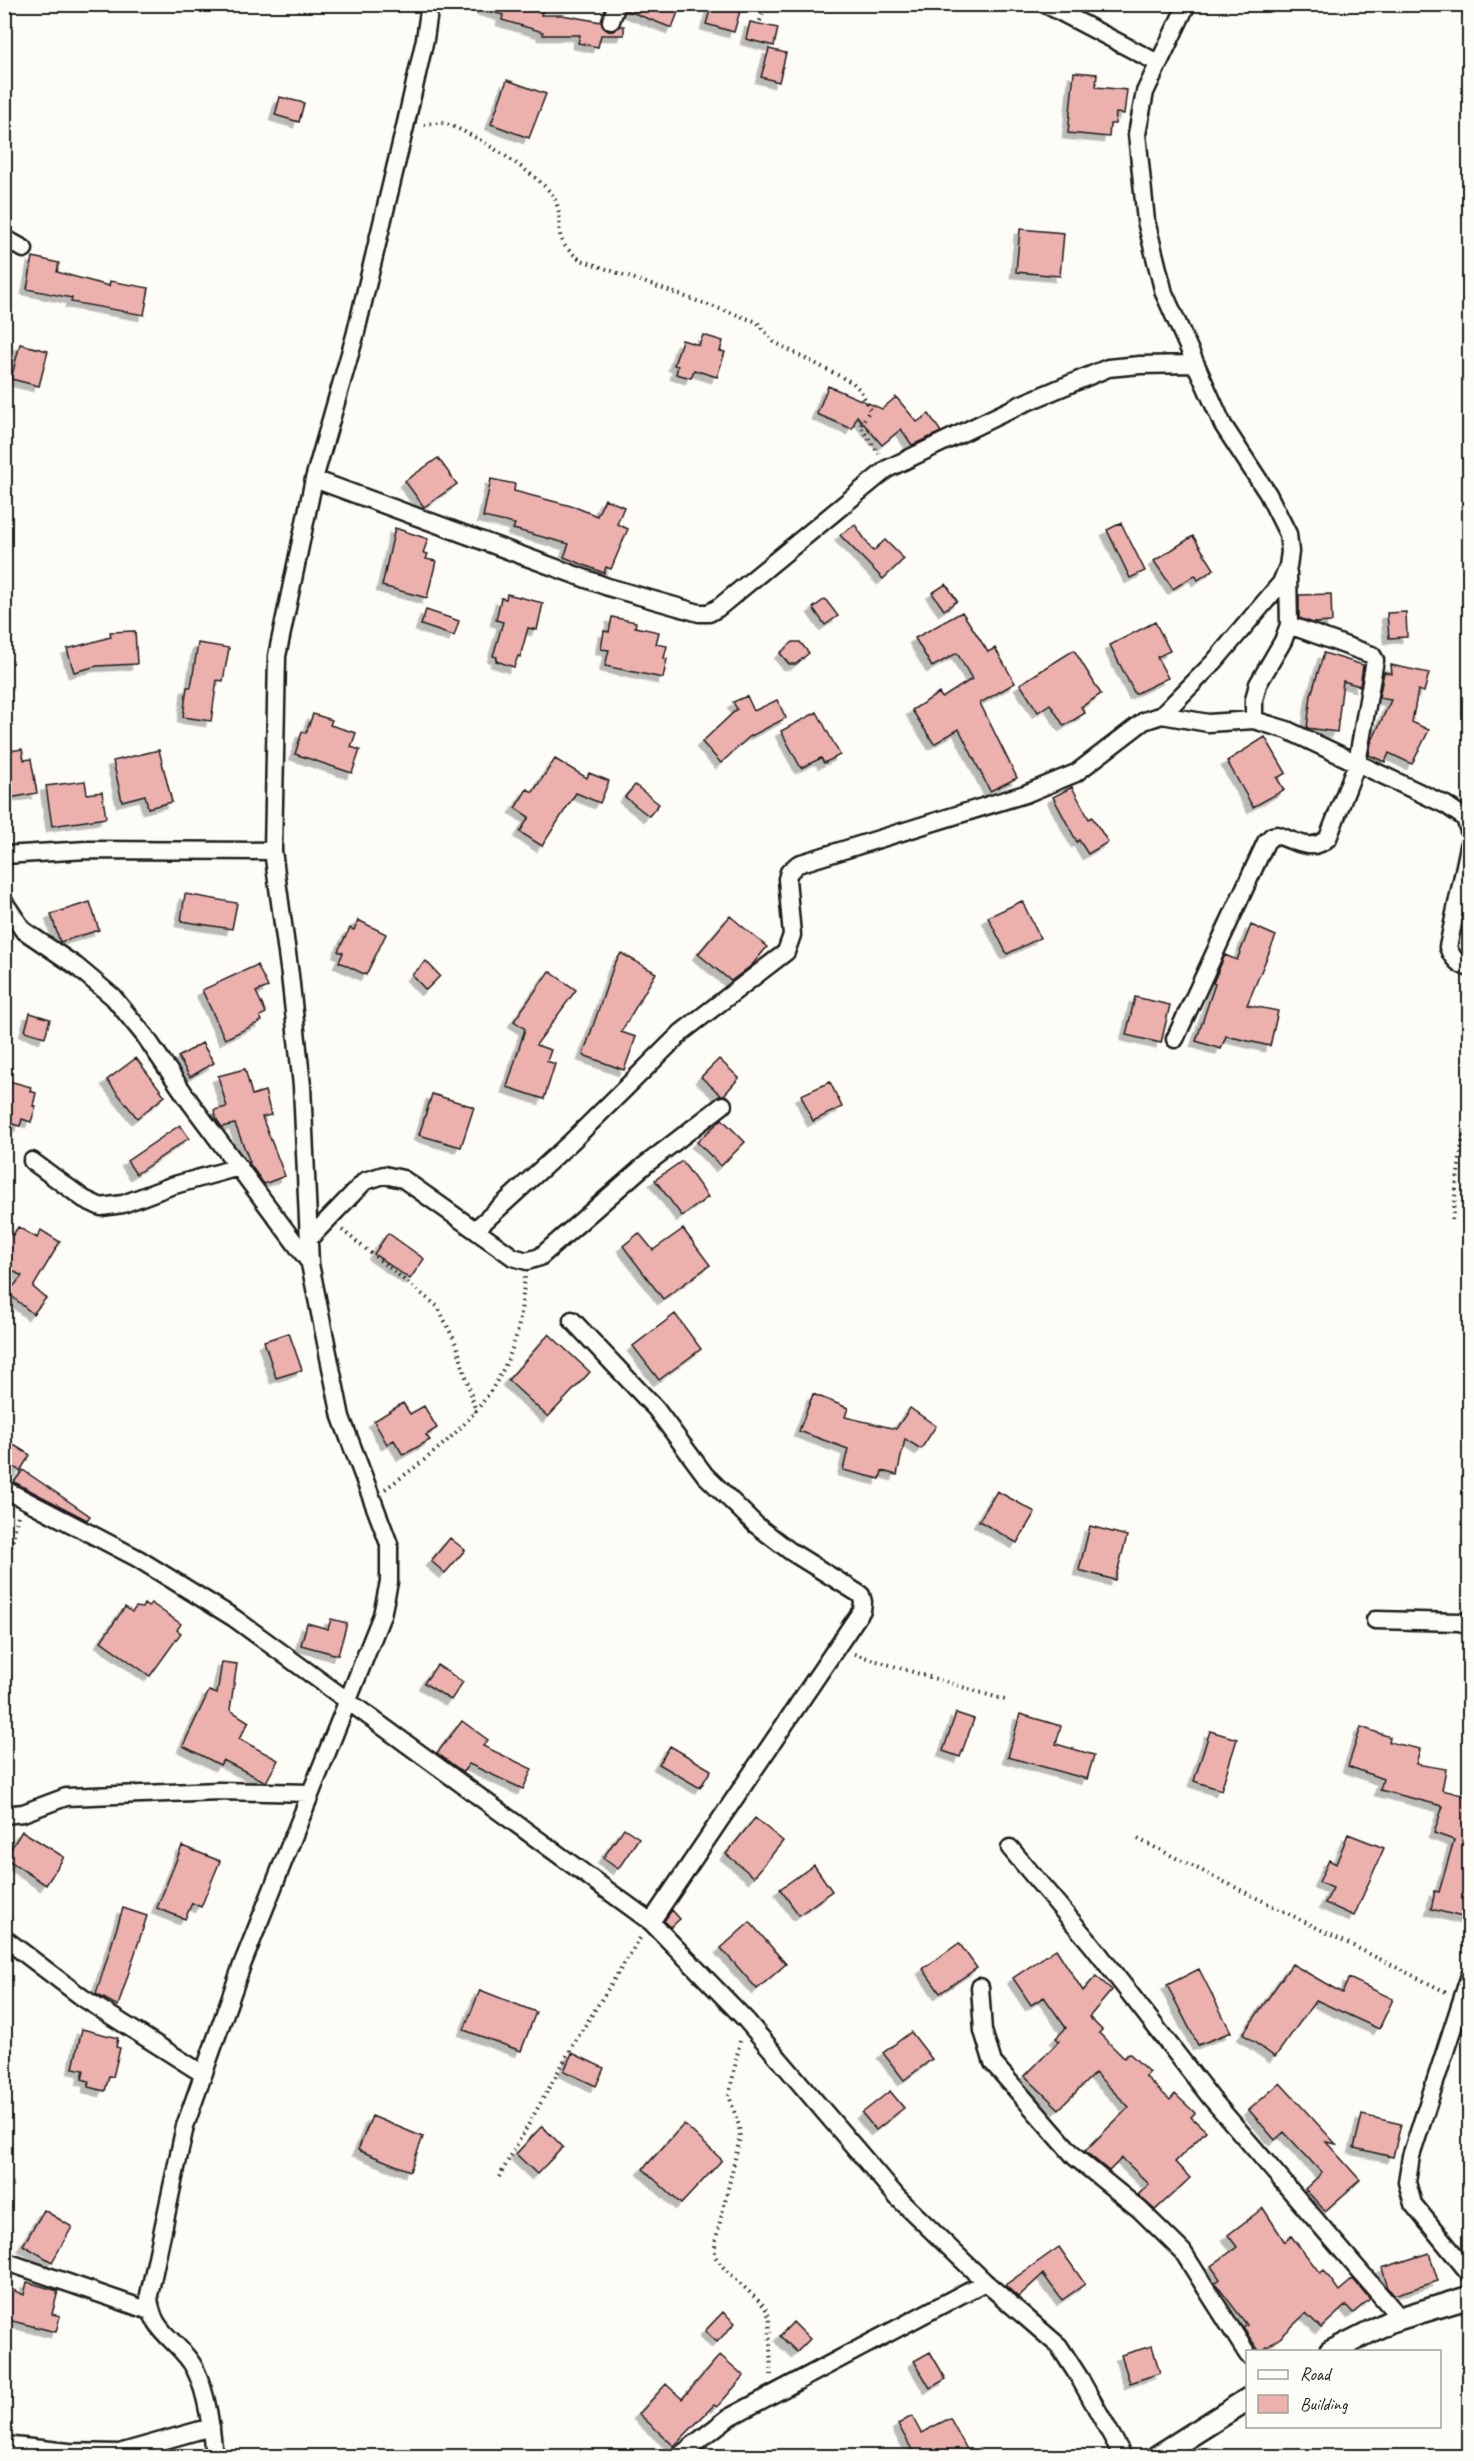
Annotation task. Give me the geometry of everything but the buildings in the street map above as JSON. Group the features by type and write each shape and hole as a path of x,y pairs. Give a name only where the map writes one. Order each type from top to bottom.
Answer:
{"street":[{"path":"214,2457 204,2391 194,2367 161,2330 150,2310 149,2295 185,2126 242,1965 382,1615 390,1582 389,1544 341,1418 310,1264 302,1086 273,851 277,656 314,479 355,336 425,39 430,4"},
{"path":"611,21 617,4"},
{"path":"1044,4 1158,63"},
{"path":"1187,4 1145,92 1137,134 1146,221 1164,293 1223,425 1268,494 1288,534 1290,625 1258,684 1254,700 1254,720"},
{"path":"4,238 24,249"},
{"path":"314,479 608,587 709,613 888,469 1022,404 1108,369 1140,365 1195,364"},
{"path":"1162,715 1254,617 1281,583 1288,566"},
{"path":"1176,1039 1266,842 1277,835 1312,847 1321,845 1328,838 1357,763 1375,660 1372,655 1290,625"},
{"path":"475,1230 571,1142 682,1032 786,952 792,935 787,879 789,872 798,864 1045,786 1076,773 1144,721 1162,715 1208,723 1254,720 1287,730 1446,805 1465,818 1470,834"},
{"path":"1470,842 1448,947 1452,957 1462,966 1470,968"},
{"path":"4,855 87,850 273,851"},
{"path":"4,902 23,930 76,966 113,998 144,1036 310,1264"},
{"path":"309,1239 365,1180 384,1175 403,1179 513,1257 527,1261 540,1257 645,1165 723,1106"},
{"path":"33,1161 84,1199 101,1207 123,1204 171,1186 239,1167"},
{"path":"572,1320 656,1409 705,1475 756,1525 790,1551 861,1595 863,1602 862,1610 651,1922"},
{"path":"4,1489 137,1558 224,1612 349,1700 651,1922 746,2020 897,2197 985,2282 1059,2346 1079,2377 1123,2457"},
{"path":"1375,1620 1460,1622 1470,1626"},
{"path":"4,1815 23,1813 66,1797 219,1791 309,1793"},
{"path":"1010,1848 1092,1945 1211,2097 1400,2318"},
{"path":"4,1938 83,1998 203,2074"},
{"path":"1470,1975 1460,1999 1411,2156 1407,2182 1413,2204 1470,2274"},
{"path":"980,1987 983,2031 993,2063 1075,2157 1139,2210 1184,2252 1246,2352"},
{"path":"4,2261 150,2310"},
{"path":"679,2457 728,2418 985,2282"},
{"path":"1334,2350 1400,2318 1470,2297"},
{"path":"1158,2457 1246,2400"},
{"path":"4,2445 69,2452 119,2452 210,2427"}],"path":[{"path":"760,21 767,4"},
{"path":"405,127 442,123 484,141 543,184 553,196 558,210 561,241 568,251 581,260 757,322 774,342 853,383 861,391 870,410 861,426 888,469"},
{"path":"1452,1220 1463,1135 1470,1128"},
{"path":"328,1218 438,1307 457,1346 476,1412"},
{"path":"372,1497 429,1459 476,1412 504,1367 514,1345 527,1261"},
{"path":"4,1582 22,1498"},
{"path":"836,1648 1005,1700"},
{"path":"1138,1839 1460,1999"},
{"path":"499,2177 576,2040 651,1922"},
{"path":"746,2020 729,2096 739,2127 740,2138 715,2244 715,2256 720,2264 765,2307 770,2317 771,2395"}]}
